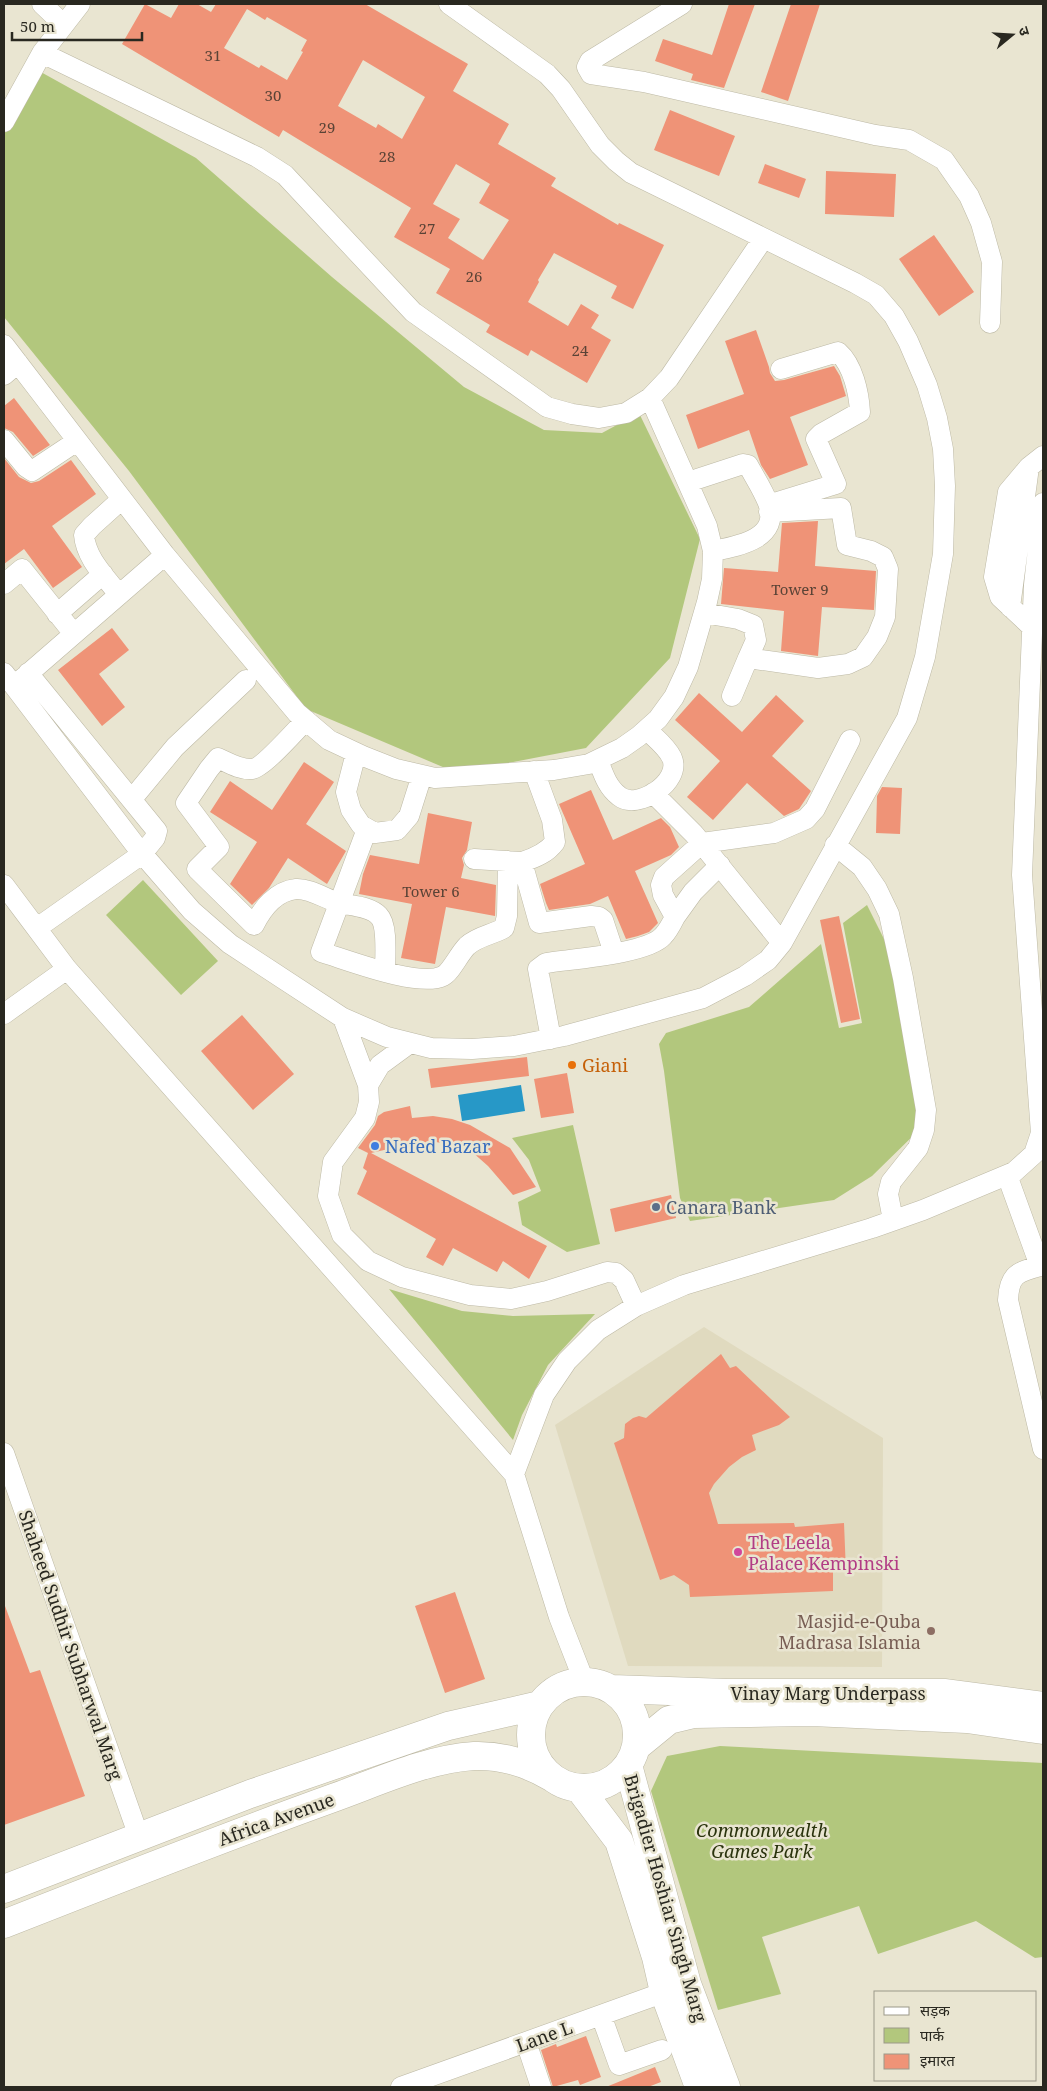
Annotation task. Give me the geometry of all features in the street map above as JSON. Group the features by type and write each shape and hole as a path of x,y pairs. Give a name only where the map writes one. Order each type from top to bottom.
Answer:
{"main road":[{"path":"584,1681 599,1683 612,1689 625,1700 634,1715 637,1731 632,1756 619,1775 608,1782 594,1787 579,1788 553,1778 542,1766 534,1752 531,1736 534,1720 540,1705 552,1692 567,1684 584,1681"},
{"name":"Vinay Marg Underpass","path":"612,1689 726,1693 944,1693 1043,1706"},
{"name":"Africa Avenue","path":"4,1889 250,1794 448,1726 540,1705"},
{"name":"Vinay Marg Underpass","path":"632,1756 670,1720 694,1714 812,1712 967,1718 1043,1730"},
{"name":"Africa Avenue","path":"4,1924 261,1824 431,1763 476,1756 504,1758 527,1764 553,1778"},
{"name":"Brigadier Hoshiar Singh Marg","path":"632,1756 676,1988 700,2087"},
{"name":"Brigadier Hoshiar Singh Marg","path":"579,1788 619,1841 656,1957 676,1988 726,2087"}],"street":[{"path":"42,4 63,24"},
{"path":"4,122 42,53 80,4"},
{"path":"15,677 142,854 192,911 230,944 343,1018 387,1037 431,1048 472,1049 514,1046 551,1038 703,998 744,976 768,960 782,943 906,718 925,657 943,554 945,486 943,449 937,418 927,385 908,341 894,316 876,295 631,173 600,145 561,89 547,74 449,4"},
{"path":"682,4 590,61 587,67 591,74 644,82 875,135 908,140 944,160 973,205 981,223 992,262 990,324"},
{"path":"42,53 257,157 285,175 413,312 547,407 572,414 599,418 626,413 650,398 669,378 763,239"},
{"path":"4,345 11,369 78,441 165,556 297,712 329,740 396,769 435,778 534,771 580,765 598,760 622,748 646,730 658,719 674,697 688,667 704,613 712,579 713,551 707,526 650,398"},
{"path":"769,508 836,484 816,439 820,434 860,412 859,396 844,358 838,352 781,369"},
{"path":"4,440 26,467 32,471 78,441"},
{"path":"1032,627 1010,607 1036,462"},
{"path":"688,482 743,464 748,465 769,508 770,521 763,534 754,540 713,551"},
{"path":"119,595 85,546 84,535 122,499"},
{"path":"514,1474 544,1395 567,1361 598,1330 636,1306 684,1286 893,1220 1014,1172 1034,1154 1041,1133 1022,875 1034,585 1043,503"},
{"path":"748,658 818,668 848,664 863,657 877,637 885,617 888,569 883,557 871,551 847,545 841,508 769,508"},
{"path":"15,677 74,634 165,556"},
{"path":"4,584 22,570 74,634"},
{"path":"57,614 103,574"},
{"path":"704,613 738,619 753,625 756,640 732,696"},
{"path":"15,677 132,799 157,831 155,838 142,854 37,928"},
{"path":"132,799 175,747 246,680"},
{"path":"306,720 265,762 254,769 245,769 218,758 209,769 186,804 219,847 197,869 254,925 266,906 277,896 295,889 369,910 380,916 384,926 385,972"},
{"path":"598,760 608,783 620,797 636,801 653,793 669,781 673,771 673,759 663,745 646,730"},
{"path":"675,917 663,895 661,886 664,877 702,843 774,833 806,819 815,809 850,740"},
{"path":"356,752 346,792 351,810 361,825 374,832 397,830 409,816 422,775"},
{"path":"474,859 515,861 537,857 550,849 555,842 552,820 534,771"},
{"path":"653,793 702,843 782,943"},
{"path":"367,828 321,952 403,977 431,978 443,976 450,970 455,960 467,946 480,937 504,928 515,861"},
{"path":"835,845 862,867 889,914 903,978 926,1110 924,1130 918,1148 891,1182 888,1194 893,1220"},
{"path":"515,861 539,923 599,916 603,920 608,932 614,953"},
{"path":"551,1038 538,969 546,963 614,953 645,946 662,937 693,892 720,865"},
{"path":"4,884 66,969 514,1474 559,1617 584,1681"},
{"path":"4,1014 66,969"},
{"path":"343,1018 368,1085 368,1102 364,1118 333,1162 328,1196 342,1235 368,1262 402,1277 470,1295 511,1298 547,1291 607,1272 616,1273 624,1280 636,1306"},
{"path":"368,1085 380,1065 410,1043"},
{"path":"1007,1175 1042,1266 1023,1270 1014,1276 1009,1289 1008,1300 1041,1426 1043,1449"},
{"name":"Shaheed Sudhir Subharwal Marg","path":"4,1452 9,1482 139,1836"},
{"name":"Lane L","path":"401,2087 451,2079 526,2042 676,1988"},
{"path":"601,2015 620,2065 662,2050"},
{"path":"526,2042 540,2087"}],"shaded area":[{"name":"The Leela Palace Kempinski","path":"704,1327 883,1438 882,1667 628,1666 555,1425"}],"green space":[{"path":"39,71 196,158 332,277 464,387 544,430 602,433 639,413 700,539 670,658 586,748 457,773 306,709 129,471 4,317 4,131"},
{"path":"143,880 218,961 181,995 106,915"},
{"path":"867,905 893,957 920,1129 872,1176 834,1200 690,1221 680,1198 659,1044 666,1033 749,1007 821,944 839,1028 862,1023 843,923"},
{"path":"573,1125 600,1244 567,1252 522,1225 518,1202 541,1191 529,1160 512,1138"},
{"path":"389,1289 462,1311 513,1316 595,1314 548,1365 522,1415 513,1440"},
{"name":"Commonwealth Games Park","path":"720,1746 1043,1763 1043,1957 1035,1958 976,1921 878,1954 859,1906 762,1937 781,1994 718,2010 651,1791 667,1756"}],"water":[{"path":"521,1085 525,1111 462,1121 458,1095"}],"building":[{"path":"145,4 171,18 179,4 197,4 211,12 216,4 365,4 468,64 453,91 509,124 498,144 556,178 551,186 618,225 619,223 664,245 633,309 611,298 617,286 554,253 538,280 539,282 528,302 568,326 581,304 599,315 591,328 611,340 587,383 531,350 528,356 486,332 490,325 436,293 450,269 394,237 411,208 283,130 279,137 122,44","holes":["247,9 265,20 267,17 307,40 301,51 303,52 287,80 261,65 259,68 224,48","363,60 425,97 402,139 378,124 376,128 338,106","456,164 490,184 479,203 509,220 483,260 448,238 460,219 433,204"]},
{"path":"729,4 755,4 724,88 691,80 693,74 655,61 663,39 712,55"},
{"path":"791,4 820,4 788,101 761,92"},
{"path":"670,110 735,136 719,176 654,150"},
{"path":"765,164 806,179 799,198 758,183"},
{"path":"826,171 896,174 894,217 825,214"},
{"path":"934,235 974,292 939,316 899,259"},
{"path":"756,330 770,373 775,381 834,366 840,376 846,396 790,417 808,465 770,479 761,465 749,430 698,449 686,415 744,394 725,341"},
{"path":"14,398 50,445 33,456 13,432 4,428 4,406"},
{"path":"4,458 19,477 31,483 39,481 71,460 96,494 52,526 82,567 53,588 24,549 4,564"},
{"path":"818,521 815,566 876,571 874,610 822,607 818,656 781,651 784,611 721,604 724,568 778,572 782,523"},
{"path":"112,628 129,650 99,674 125,707 102,726 58,670"},
{"path":"699,693 742,732 776,695 804,721 772,756 811,791 799,809 784,816 747,783 713,820 687,797 720,761 675,720"},
{"path":"304,762 334,782 306,824 346,851 327,884 288,858 269,888 252,905 230,884 257,842 210,812 230,781 272,810"},
{"path":"882,787 902,788 900,834 876,833 877,796"},
{"path":"591,790 613,840 661,818 670,827 679,847 671,855 635,871 658,923 649,932 626,939 608,896 590,904 549,910 546,903 540,884 585,864 559,804"},
{"path":"428,813 472,822 467,850 462,858 464,865 461,878 496,885 495,916 446,907 435,964 401,958 412,904 359,894 363,874 370,855 419,864"},
{"path":"839,916 860,1019 841,1023 820,920"},
{"path":"242,1015 294,1074 253,1110 201,1051"},
{"path":"527,1057 529,1076 431,1088 428,1069"},
{"path":"567,1073 574,1113 541,1118 534,1079"},
{"path":"410,1106 412,1118 433,1116 452,1119 470,1125 510,1148 536,1187 513,1195 488,1166 471,1151 452,1145 436,1142 415,1143 371,1153 547,1246 529,1279 503,1261 497,1272 453,1248 443,1266 426,1257 436,1239 357,1194 367,1171 363,1168 368,1153 358,1148 375,1125 378,1116 384,1112"},
{"path":"671,1195 676,1218 615,1232 610,1209"},
{"path":"721,1354 730,1368 736,1366 790,1417 779,1425 752,1435 756,1450 742,1457 729,1467 714,1484 709,1493 718,1524 794,1523 795,1527 844,1523 846,1572 833,1568 833,1591 690,1597 689,1585 674,1575 660,1580 614,1443 624,1438 625,1424 639,1416 646,1418"},
{"path":"455,1592 485,1679 445,1693 415,1606"},
{"path":"4,1607 30,1673 40,1670 85,1796 4,1825"},
{"path":"586,2036 601,2077 580,2085 578,2080 553,2087 541,2050 556,2044 557,2047"},
{"path":"655,2067 661,2082 648,2087 606,2087"}],"place":[{"name":"Giani","path":"572,1065"},
{"name":"Nafed Bazar","path":"375,1146"},
{"name":"Canara Bank","path":"656,1207"},
{"name":"The Leela Palace Kempinski","path":"738,1552"},
{"name":"Masjid-e-Quba Madrasa Islamia","path":"931,1631"}]}
